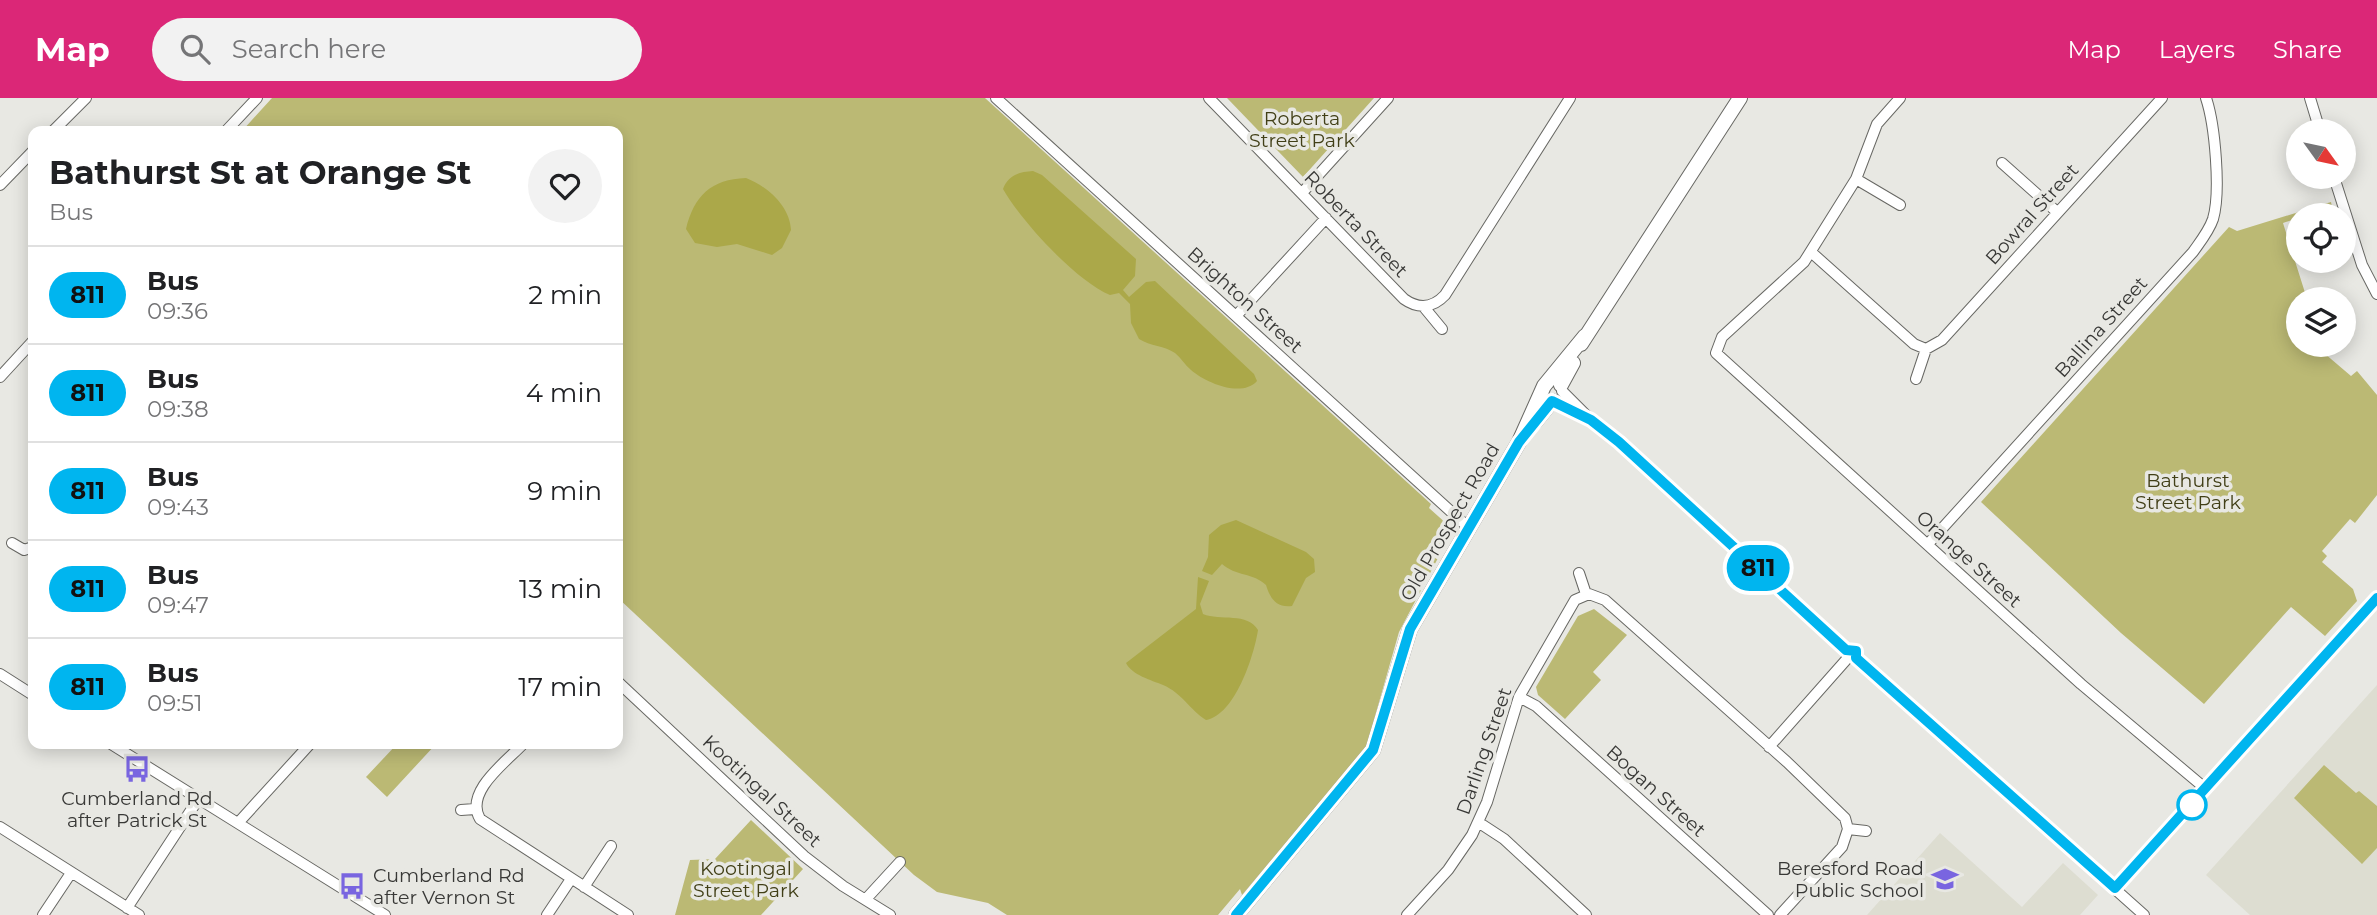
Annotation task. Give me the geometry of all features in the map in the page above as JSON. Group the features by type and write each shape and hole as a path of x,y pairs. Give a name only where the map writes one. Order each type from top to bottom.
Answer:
{"main road":[{"name":"Old Prospect Road","path":"1236,915 1373,750 1407,637 1519,442 1554,392 1585,336 1740,98"}],"street":[{"path":"58,126 86,98"},
{"path":"231,126 257,98"},
{"name":"Brighton Street","path":"996,98 1469,528"},
{"name":"Roberta Street","path":"1209,98 1404,299 1423,306 1442,329"},
{"path":"1302,193 1388,98"},
{"path":"1423,306 1436,303 1445,295 1570,98"},
{"name":"Orange Street","path":"1900,98 1877,124 1856,179 1798,270 1722,337 1713,349 1721,360 2081,684 2206,789"},
{"name":"Bowral Street","path":"1926,349 1942,340 2162,98"},
{"name":"Ballina Street","path":"1928,544 2193,252 2209,228 2215,202 2214,126 2206,98"},
{"path":"2310,98 2316,119"},
{"path":"0,185 28,160"},
{"path":"2002,163 2057,212"},
{"path":"1856,179 1899,205"},
{"path":"2338,189 2362,265 2377,294"},
{"path":"1237,316 1326,218"},
{"path":"1811,252 1914,344 1926,349 1916,379"},
{"path":"0,377 28,346"},
{"path":"1554,392 1619,442 1849,656 2144,915"},
{"path":"12,543 24,550 28,549"},
{"path":"1579,573 1586,594 1605,600 1841,811 1848,829 1842,847 1780,915"},
{"name":"Darling Street","path":"1407,915 1455,860 1478,822 1519,697 1575,600 1586,594"},
{"path":"2115,888 2377,598"},
{"path":"1769,747 1849,656"},
{"path":"0,674 28,692"},
{"name":"Kootingal Street","path":"623,687 804,856 843,886 890,915"},
{"name":"Bogan Street","path":"1519,697 1536,706 1768,915"},
{"path":"119,749 385,915"},
{"path":"238,823 305,749"},
{"path":"475,808 482,788 518,749"},
{"path":"127,908 199,798"},
{"path":"461,810 475,808"},
{"path":"475,808 487,826 628,915"},
{"path":"1478,822 1504,839 1586,915"},
{"path":"0,827 139,915"},
{"path":"1848,829 1866,831"},
{"path":"584,887 611,846"},
{"path":"866,899 900,862"},
{"path":"43,915 71,873"},
{"path":"547,915 571,878"}],"shaded area":[{"path":"1033,171 1042,175 1136,259 1135,276 1123,290 1129,297 1146,282 1155,281 1254,374 1257,381 1242,388 1215,384 1191,370 1175,353 1139,339 1131,323 1130,304 1119,293 1110,295 1081,277 1050,249 1011,202 1003,189 1008,180 1023,172"},
{"path":"746,178 762,186 782,205 790,221 791,230 782,248 772,255 737,244 717,247 695,243 686,229 699,199 714,186"},
{"path":"1236,520 1306,552 1314,559 1315,572 1306,578 1292,606 1274,601 1261,581 1222,564 1212,575 1202,571 1208,557 1209,535 1221,525"},
{"path":"1198,577 1209,581 1200,604 1203,614 1248,621 1258,630 1247,669 1234,696 1216,716 1206,720 1175,692 1137,674 1126,663 1196,609"},
{"path":"2377,685 2377,915 2250,915 2206,875"},
{"name":"Beresford Road Public School","path":"1940,833 2022,907 2063,863 2098,895 2080,915 1867,915"}],"green space":[{"path":"272,98 985,98 1431,504 1429,508 1448,525 1447,533 1435,554 1438,558 1399,632 1366,748 1242,895 1240,889 1218,915 1007,915 988,903 937,892 914,875 623,603 623,126 247,126"},
{"name":"Roberta Street Park","path":"1227,98 1374,98 1303,177"},
{"name":"Bathurst Street Park","path":"2286,216 2286,222 2283,223 2286,232 2286,273 2299,273 2303,287 2286,287 2286,357 2329,357 2351,376 2357,371 2377,395 2377,495 2355,523 2350,519 2322,551 2327,556 2322,562 2353,589 2357,601 2325,636 2291,607 2204,704 2121,633 1981,502 2229,227 2237,231"},
{"path":"1594,609 1627,635 1593,672 1601,680 1565,719 1538,695 1536,687 1578,616"},
{"path":"392,749 431,749 387,797 366,777"},
{"path":"2324,765 2356,793 2359,791 2377,806 2377,848 2362,864 2294,798"},
{"name":"Kootingal Street Park","path":"751,820 803,869 761,915 675,915 690,860 715,859"}],"bus line":[{"name":"811","path":"1236,915 1373,750 1410,629 1519,442 1555,400 1574,414 1591,420 1619,442 1846,650 1852,648 1856,651 1856,658 2115,888 2377,598"}],"place":[{"name":"Cumberland Rd after Patrick St","path":"137,769"},
{"name":"Beresford Road Public School","path":"1945,879"},
{"name":"Cumberland Rd after Vernon St","path":"352,886"}]}
